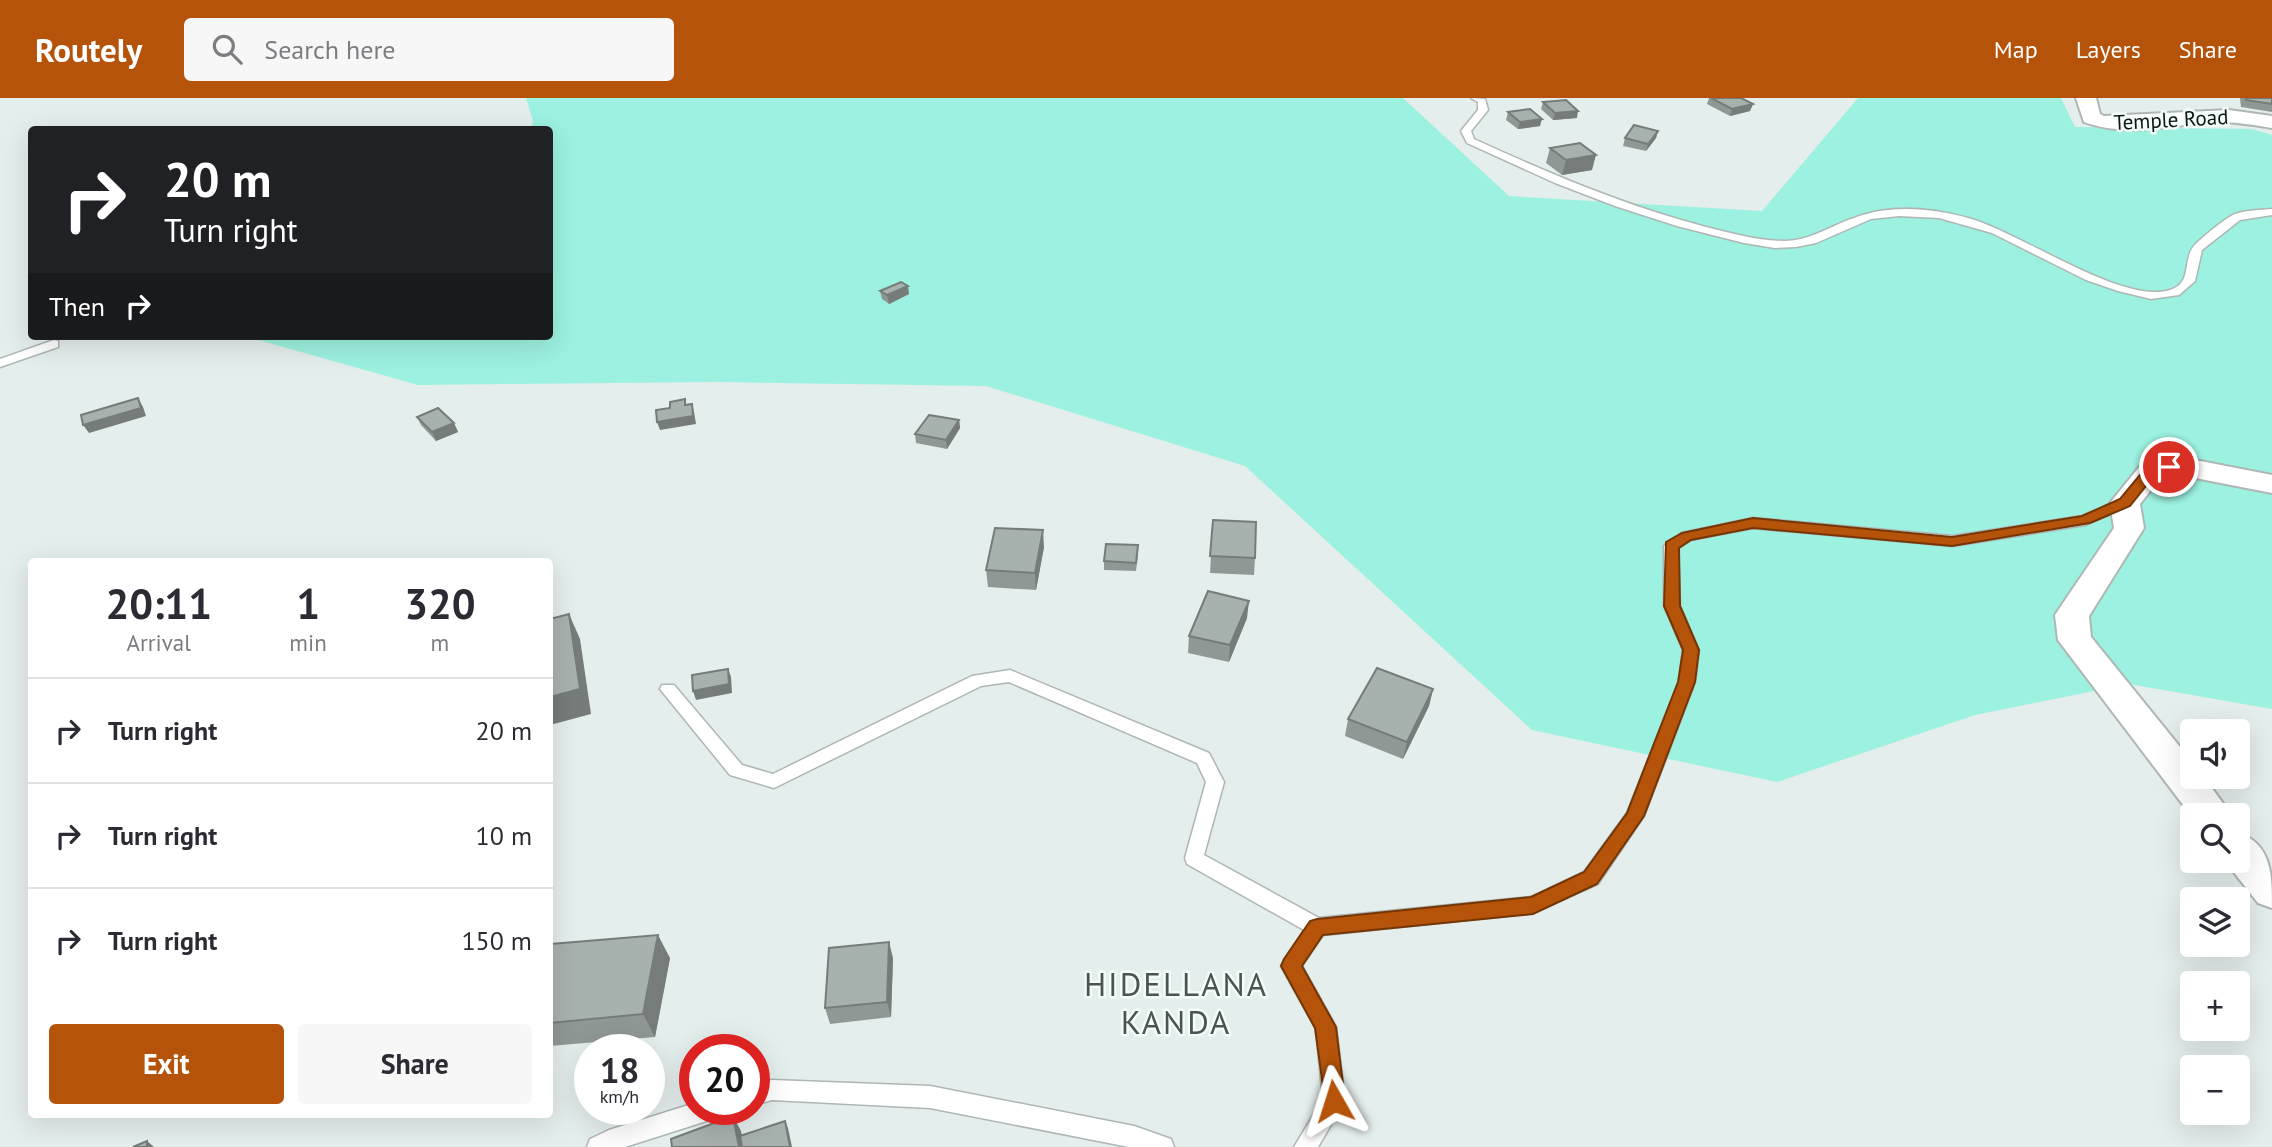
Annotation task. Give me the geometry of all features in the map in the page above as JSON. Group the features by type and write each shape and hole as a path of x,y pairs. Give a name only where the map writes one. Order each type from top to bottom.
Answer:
{"street":[{"name":"Temple Road","path":"2086,98 2091,118 2097,122 2117,125 2178,117 2231,116 2272,122"},
{"path":"2203,803 2075,640 2072,615 2129,528 2125,503 2154,467 2185,467 2272,484"},
{"path":"2250,863 2272,891"}],"lane":[{"path":"1476,98 1482,101 1483,110 1466,131 1470,141 1560,184 1676,223 1768,245 1799,244 1863,217 1919,212 1965,219 2130,292 2168,296 2183,290 2197,267 2197,249 2237,217 2272,212"},
{"path":"0,363 54,344"},
{"path":"668,689 736,769 774,781 978,680 1010,676 1203,758 1214,782 1194,858 1317,927 1533,905 1591,878 1634,816 1686,682 1691,650 1672,606 1671,546 1687,536 1753,523 1952,541 2085,520 2125,503"},
{"path":"1305,1147 1334,1101 1326,1027 1291,966 1317,927"},
{"path":"770,1091 930,1097 1134,1137 1163,1147"},
{"path":"598,1147 679,1120"}],"green space":[{"path":"526,98 1403,98 1509,196 1762,211 1858,98 2061,98 2075,127 2252,129 2272,135 2272,709 2129,684 1975,715 1777,782 1532,730 1245,466 986,386 717,382 418,385 258,340 553,340 553,126 532,126 533,121"}],"building":[{"path":"1711,98 1741,98 1753,104 1732,109"},
{"path":"2272,98 2272,104 2246,100"},
{"path":"1566,100 1578,111 1555,113 1543,102"},
{"path":"1530,109 1542,119 1520,122 1508,112"},
{"path":"1634,125 1658,131 1648,144 1625,138"},
{"path":"1580,143 1596,155 1566,160 1550,148"},
{"path":"901,282 908,286 887,295 880,291"},
{"path":"138,398 141,408 83,425 81,415"},
{"path":"685,399 685,405 692,404 693,416 657,422 656,410 670,408 670,402"},
{"path":"438,408 454,423 432,432 417,417"},
{"path":"929,415 959,420 946,440 915,434"},
{"path":"1213,520 1256,522 1255,558 1210,556"},
{"path":"995,528 1043,530 1035,573 986,570"},
{"path":"1106,544 1138,545 1136,563 1104,561"},
{"path":"1208,591 1249,601 1230,645 1189,636"},
{"path":"569,614 580,689 553,696 553,618"},
{"path":"1377,668 1433,689 1407,742 1348,719"},
{"path":"728,669 729,684 693,691 692,675"},
{"path":"658,935 643,1014 553,1023 553,944"},
{"path":"889,942 887,1002 825,1008 829,948"},
{"path":"785,1121 790,1147 742,1147 740,1136"},
{"path":"709,1125 735,1125 739,1147 672,1147 671,1139"},
{"path":"147,1141 147,1147 133,1147"}],"district":[{"name":"HIDELLANA KANDA","path":"1176,1003"}],"route":[{"path":"1334,1101 1326,1027 1291,966 1317,927 1533,905 1591,878 1634,816 1686,682 1691,650 1672,606 1671,546 1687,536 1753,523 1952,541 2085,520 2125,503 2154,467 2169,467"}]}
